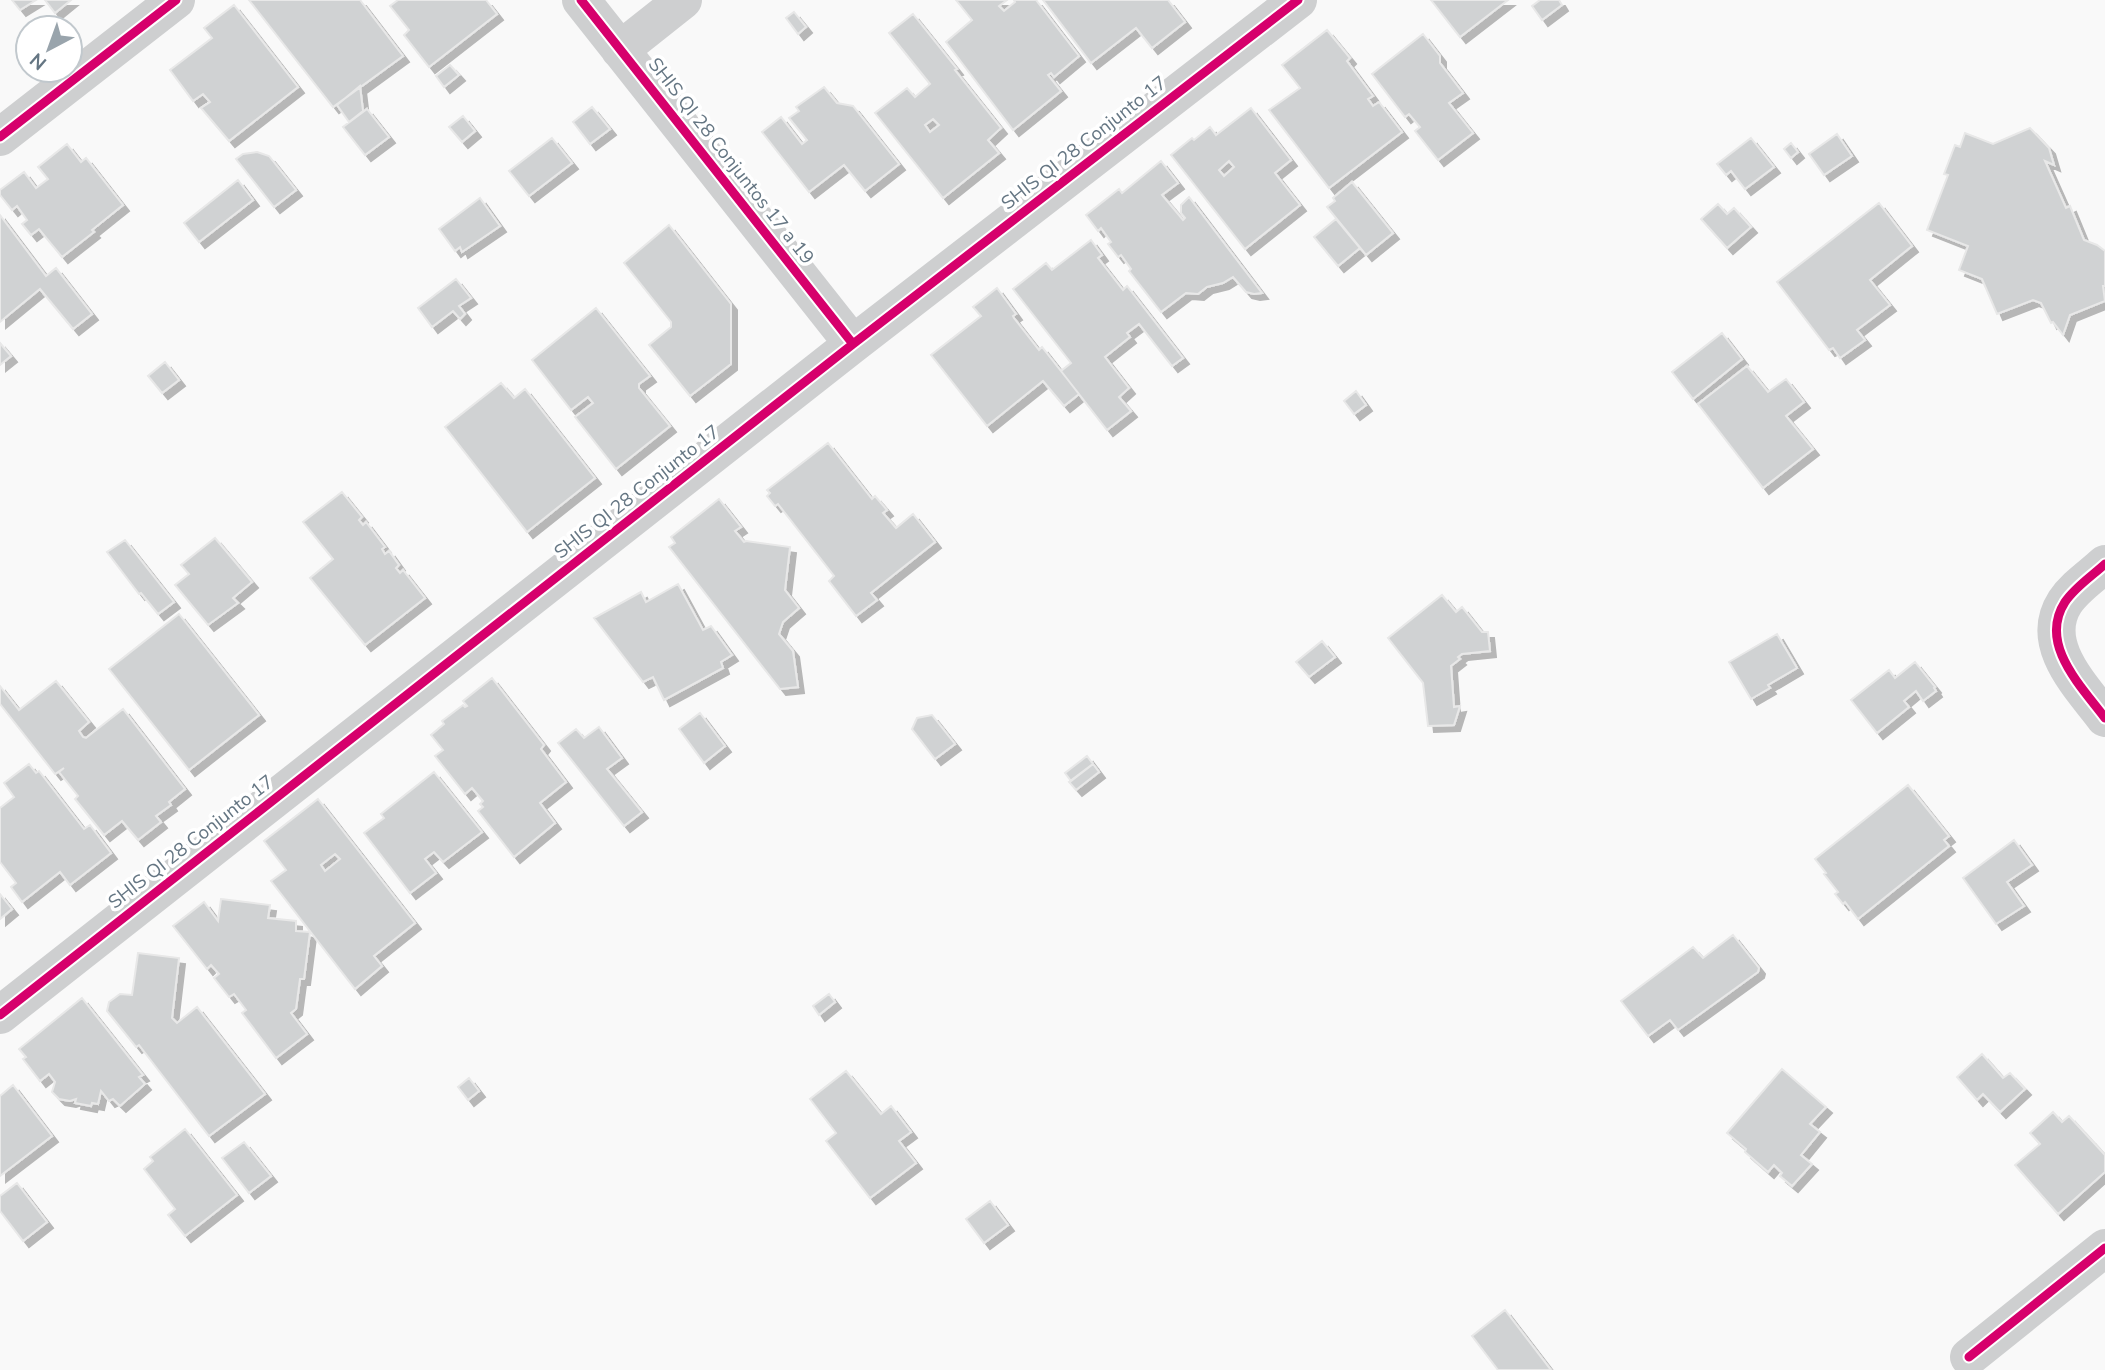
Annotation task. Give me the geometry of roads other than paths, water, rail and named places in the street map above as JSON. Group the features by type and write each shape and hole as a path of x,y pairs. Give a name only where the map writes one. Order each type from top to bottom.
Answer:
{"street":[{"path":"0,137 176,0"},
{"name":"SHIS QI 28 Conjuntos 17 a 19","path":"581,0 853,344"},
{"path":"620,50 683,0"},
{"name":"SHIS QI 28 Conjunto 17","path":"0,1015 853,344 1298,0"},
{"path":"2105,564 2073,592 2060,612 2056,639 2060,653 2077,681 2105,718"},
{"path":"1969,1357 2105,1248"}]}
